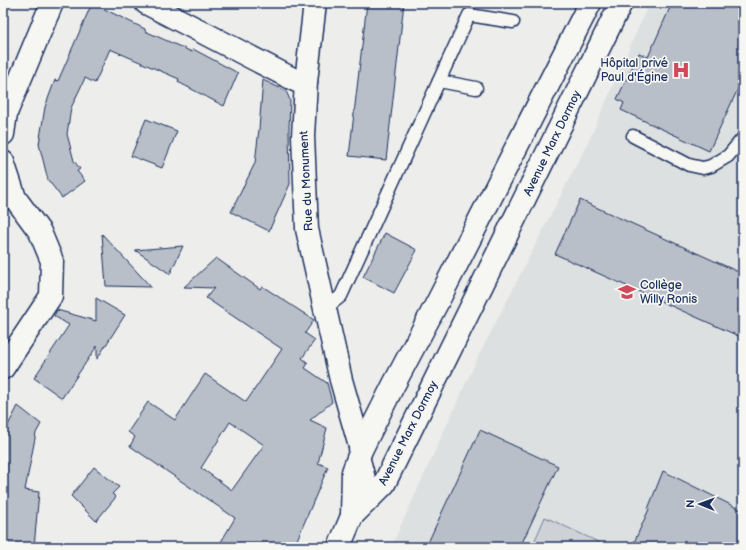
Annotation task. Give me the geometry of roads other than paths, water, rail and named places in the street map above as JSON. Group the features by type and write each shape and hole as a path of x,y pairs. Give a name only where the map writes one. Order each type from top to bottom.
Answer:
{"main road":[{"path":"4,120 52,3"},
{"path":"146,3 297,81 306,82"},
{"name":"Rue du Monument","path":"315,3 306,82 303,136 307,229 341,380 361,450"},
{"path":"339,547 352,516 353,472 361,450 392,386 437,303 590,3"},
{"name":"Avenue Marx Dormoy","path":"352,516 384,484 621,3"},
{"path":"3,162 15,198 40,232 52,261 51,296 3,368"}],"lane":[{"path":"326,308 341,296 469,15 513,22"},
{"path":"439,81 476,88"},
{"path":"633,136 689,165 703,168 712,166 728,156 743,138"}],"place":[{"name":"Hôpital privé Paul d'Égine","path":"681,70"},
{"name":"Collège Willy Ronis","path":"627,292"}]}
